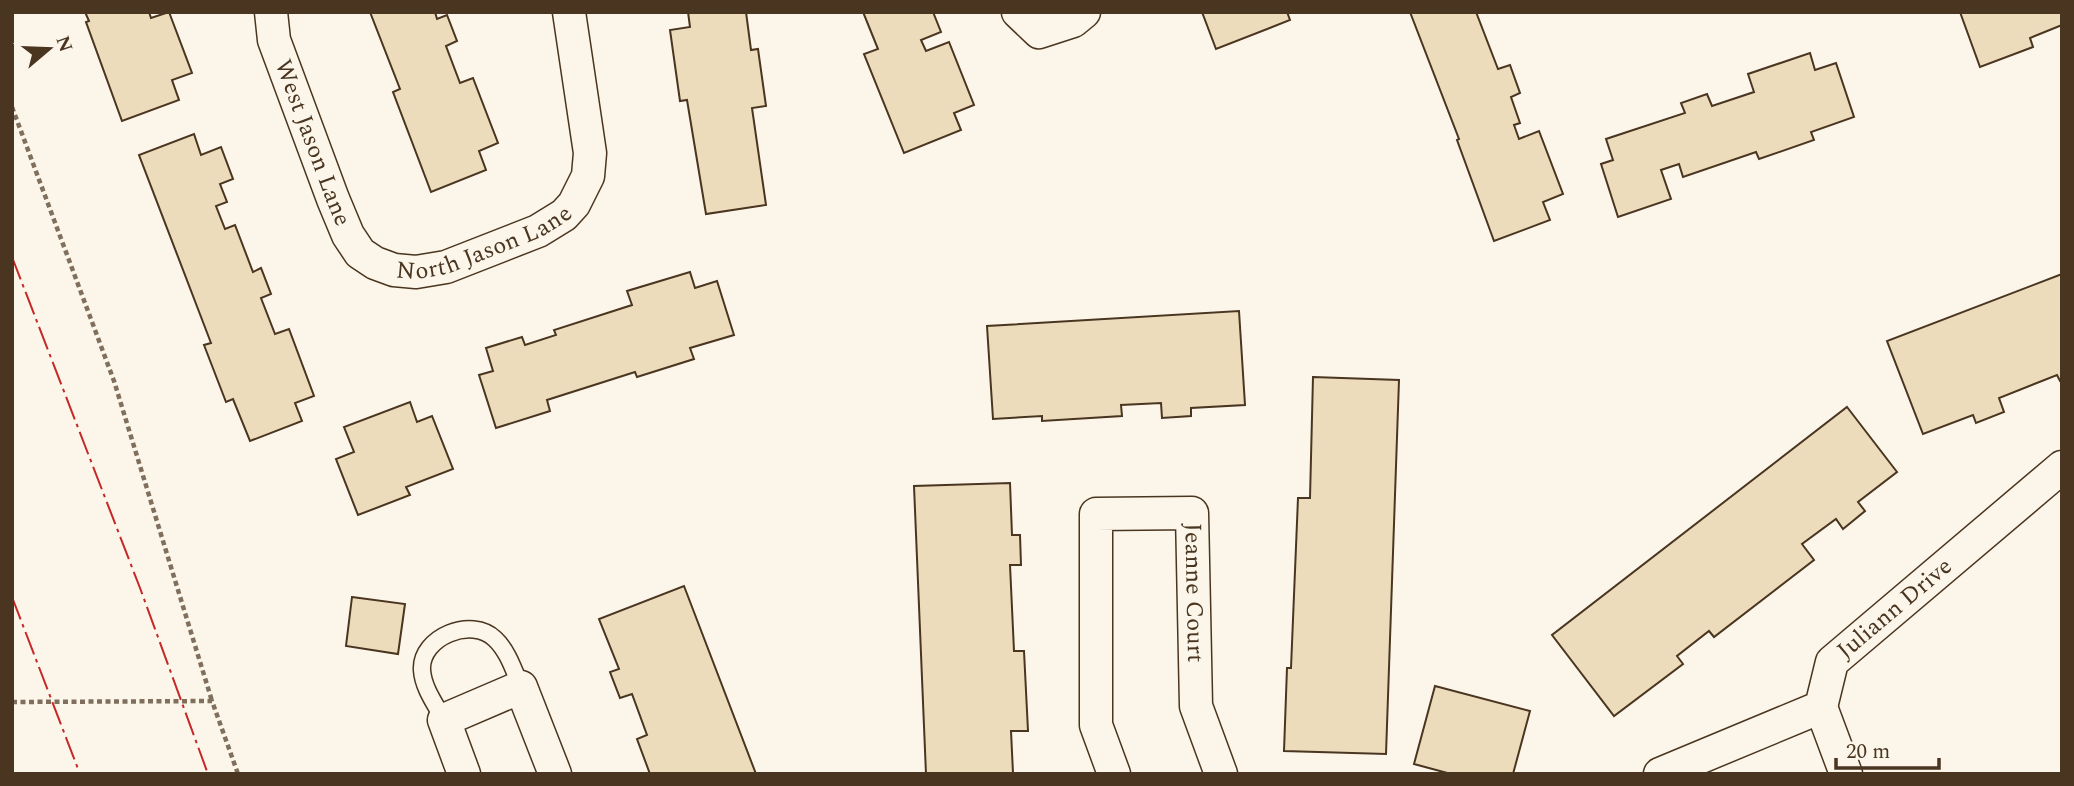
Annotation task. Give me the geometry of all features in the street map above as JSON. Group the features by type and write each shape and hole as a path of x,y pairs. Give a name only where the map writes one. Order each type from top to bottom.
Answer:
{"street":[{"name":"West Jason Lane","path":"271,12 274,40 333,200 348,235 360,253 375,263"},
{"name":"North Jason Lane","path":"375,263 394,270 416,272 446,267 538,231 555,221 574,204 588,176 590,153 569,12"},
{"path":"1018,12 1039,32 1073,21 1084,12"},
{"name":"Juliann Drive","path":"1821,707 1832,662 2062,467"},
{"name":"Jeanne Court","path":"1114,774 1096,725 1096,514 1192,513 1196,706 1221,774"},
{"path":"464,774 444,720 521,687 555,774"},
{"path":"1660,774 1821,707 1846,774"}],"lane":[{"path":"444,720 424,684 422,662 424,654 437,641 454,631 476,630 495,638 504,650 521,687"}],"path":[{"path":"12,107 114,381 212,701 238,774"},
{"path":"12,702 212,701"}],"building":[{"path":"85,12 149,12 151,18 169,12 192,73 172,80 179,100 122,121 86,22 89,21"},
{"path":"370,12 435,12 437,19 447,15 457,41 446,46 460,83 473,78 498,143 479,151 486,170 431,192 393,92 400,89"},
{"path":"688,12 746,12 751,50 758,49 766,106 752,108 766,205 706,214 687,100 680,101 670,30 690,27"},
{"path":"863,12 933,12 941,32 921,40 926,51 949,42 974,105 954,113 961,130 904,153 864,54 878,49"},
{"path":"1202,12 1287,12 1290,20 1216,49"},
{"path":"1410,12 1476,12 1498,69 1510,65 1520,93 1511,97 1520,123 1514,125 1519,139 1539,131 1563,194 1543,202 1550,220 1494,241 1457,140 1459,139"},
{"path":"1960,12 2062,12 2062,25 2030,38 2033,47 1980,67"},
{"path":"1810,53 1815,70 1836,63 1854,117 1811,132 1814,140 1759,159 1756,152 1683,177 1679,164 1661,170 1671,199 1618,217 1601,164 1613,160 1606,139 1685,113 1681,103 1707,94 1712,106 1754,92 1748,74"},
{"path":"194,134 201,155 221,147 233,179 220,184 227,202 216,206 225,229 235,225 253,272 261,268 271,294 261,298 275,334 289,329 314,396 295,403 302,421 250,441 233,399 226,402 204,345 211,343 139,155"},
{"path":"690,272 695,288 717,281 734,335 690,348 694,359 637,377 635,372 547,400 550,411 496,428 479,375 493,371 486,348 522,337 525,345 556,335 554,330 632,305 627,291"},
{"path":"2062,274 2062,380 2060,381 2057,375 1999,398 2004,412 1976,423 1973,415 1923,434 1887,341"},
{"path":"1239,311 1245,405 1191,408 1191,416 1162,418 1161,403 1121,405 1122,416 1042,421 1042,416 993,419 987,326"},
{"path":"1313,377 1399,380 1386,754 1284,751 1287,668 1291,668 1298,498 1310,498"},
{"path":"410,402 417,422 432,416 453,469 406,487 410,495 358,515 336,459 354,452 344,427"},
{"path":"1847,407 1897,472 1858,502 1865,511 1843,529 1836,519 1802,544 1814,560 1714,637 1709,631 1677,656 1683,664 1614,716 1552,635"},
{"path":"1010,483 1012,535 1020,535 1021,565 1010,565 1014,651 1024,651 1028,731 1011,731 1013,773 1024,774 926,774 914,486"},
{"path":"684,586 756,774 650,774 637,739 647,735 632,694 620,698 610,672 619,669 599,619"},
{"path":"352,597 405,604 398,654 346,646"},
{"path":"1435,686 1530,711 1513,774 1451,774 1414,764"}],"power":[{"path":"12,257 140,588 208,774"},
{"path":"12,597 80,774"}]}
